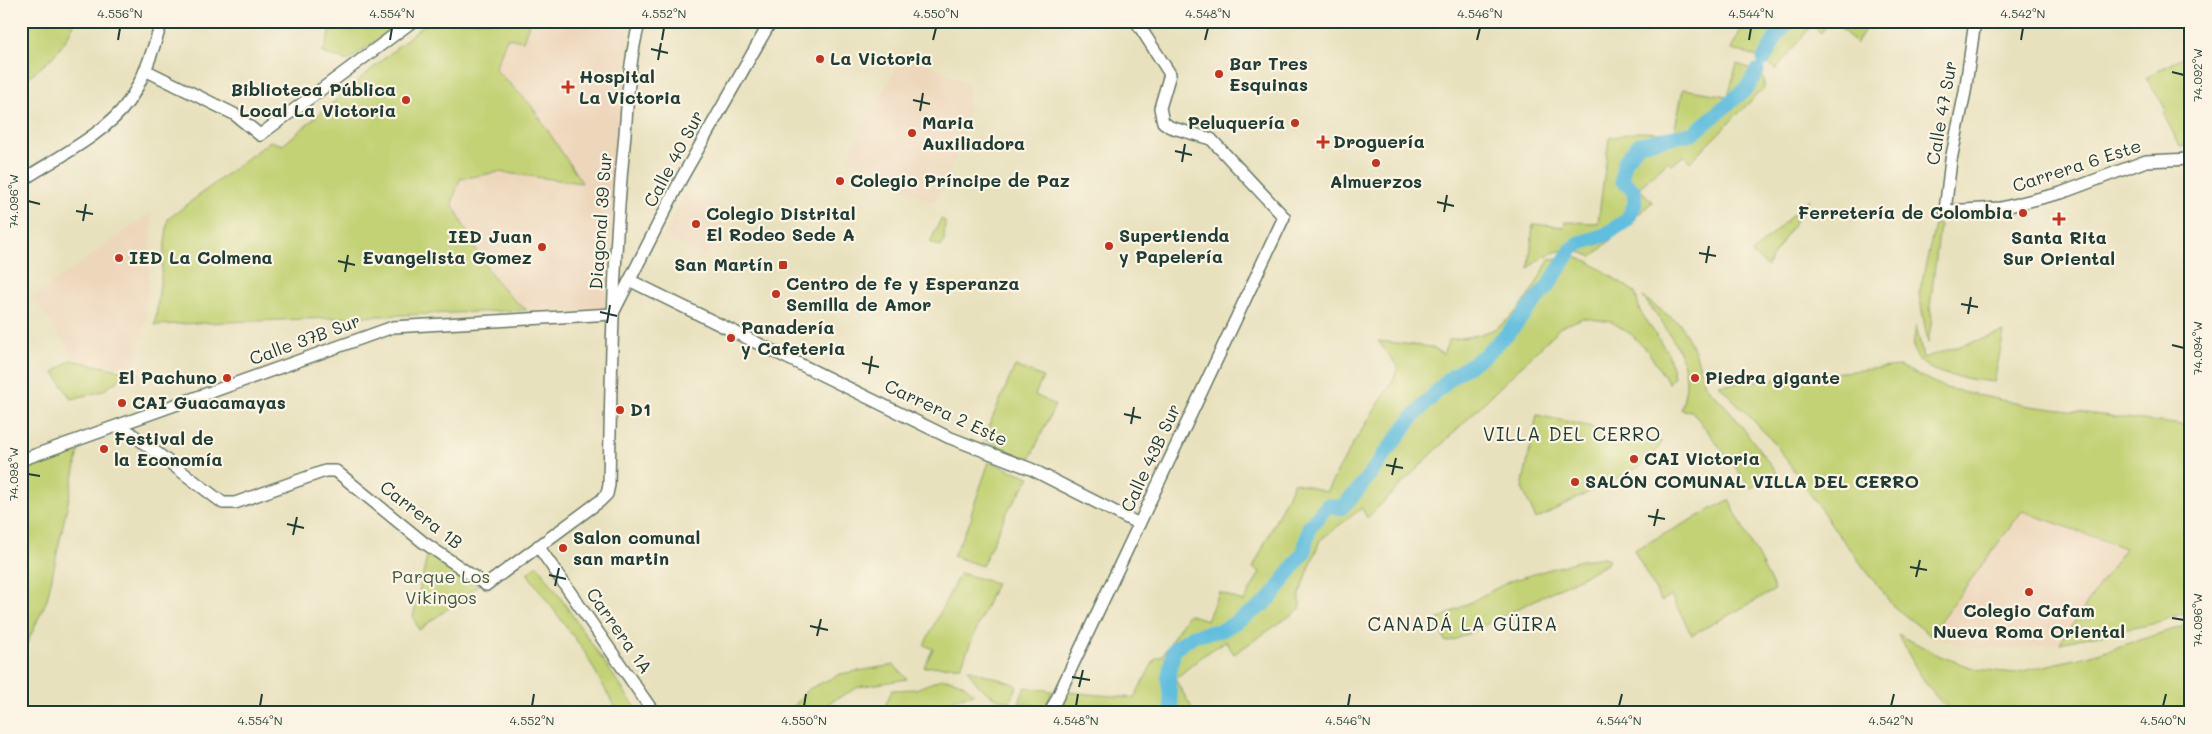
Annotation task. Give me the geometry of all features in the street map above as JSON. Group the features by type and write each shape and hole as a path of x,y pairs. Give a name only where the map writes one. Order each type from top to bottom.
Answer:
{"street":[{"path":"21,181 111,122 128,102 146,70 162,21"},
{"path":"146,70 234,114 260,135 413,21"},
{"name":"Diagonal 39 Sur","path":"538,546 600,501 608,490 612,314 617,208 635,45 640,21"},
{"name":"Calle 40 Sur","path":"612,314 631,281 681,179 771,21"},
{"name":"Calle 43B Sur","path":"1050,713 1284,217 1210,139 1170,127 1163,122 1160,108 1169,82 1169,71 1136,21"},
{"name":"Calle 47 Sur","path":"1945,212 1951,160 1965,92 1975,21"},
{"name":"Carrera 6 Este","path":"1945,212 2001,208 2061,193 2146,161 2191,159"},
{"name":"Carrera 2 Este","path":"631,281 948,437 1031,469 1139,524"},
{"name":"Calle 37B Sur","path":"21,460 120,426 393,326 612,314"},
{"name":"Carrera 1B","path":"120,426 223,503 235,502 325,471 336,471 407,529 486,585 538,546"},
{"name":"Carrera 1A","path":"538,546 654,713"}],"shaded area":[{"path":"530,21 631,21 614,186 605,309 597,312 527,310 510,299 484,265 451,203 460,179 498,172 582,182 531,105 495,69 507,38 523,41"},
{"path":"1098,21 1124,21 1122,29"},
{"name":"Maria Auxiliadora","path":"905,51 968,84 968,112 957,154 935,203 847,159"},
{"name":"Colegio Distrital El Rodeo Sede A","path":"686,191 728,212 706,257 664,236"},
{"name":"IED La Colmena","path":"149,214 153,218 145,323 136,364 126,367 74,357 33,297"},
{"name":"Colegio Cafam Nueva Roma Oriental","path":"2022,510 2127,546 2060,643 2012,649 1971,648 1930,635"}],"green space":[{"path":"21,21 75,21 60,49 21,82"},
{"path":"333,21 370,21 392,29 348,61 323,53"},
{"path":"428,21 530,21 523,41 507,38 495,69 531,105 582,183 498,172 460,179 452,203 492,275 514,300 527,310 155,325 168,219 270,141 283,145"},
{"path":"1745,21 1764,27 1766,21 1830,21 1821,33 1812,25 1775,70 1761,58 1731,50"},
{"path":"1834,21 1870,21 1856,44"},
{"path":"2191,52 2191,146 2180,146 2164,115 2166,109 2146,78"},
{"path":"1737,64 1760,72 1764,80 1764,88 1690,162 1684,155 1672,165 1668,161 1639,188 1652,202 1592,257 1575,251 1559,251 1543,257 1529,268 1533,224 1564,227 1565,222 1598,223 1609,138 1637,132 1674,133 1683,89 1728,96"},
{"path":"1809,199 1767,266 1752,253"},
{"path":"941,219 945,221 944,241 941,247 930,242"},
{"path":"1935,224 1940,225 1930,307 1932,318 1928,343 1919,294"},
{"path":"1574,257 1588,261 1635,292 1640,311 1668,353 1674,376 1669,384 1649,353 1632,335 1612,322 1583,318 1561,327 1367,518 1362,508 1320,540 1300,593 1300,609 1234,654 1226,641 1204,655 1175,679 1192,708 1187,713 1089,713 1057,708 1065,692 1134,698 1155,659 1162,656 1188,614 1207,620 1219,592 1244,602 1260,572 1253,568 1294,482 1326,492 1354,442 1392,383 1398,367 1378,341 1431,347 1443,354 1449,340 1487,332 1508,320 1532,291 1549,259"},
{"path":"1643,297 1680,324 1695,351 1705,385 1730,411 1777,473 1751,488 1692,411 1681,410 1686,383 1682,359 1671,337"},
{"path":"1916,325 1923,358 2004,332 1994,382 1962,378 1938,372 1928,367 1920,361 1914,350"},
{"path":"71,360 139,374 125,375 103,391 71,399 54,372"},
{"path":"1015,366 1043,377 1035,395 1055,405 1029,461 983,439"},
{"path":"1899,366 1946,388 2029,406 2191,426 2191,611 2152,624 2060,643 2125,548 2022,511 1930,635 1893,606 1836,531 1774,442 1719,385"},
{"path":"1537,415 1662,442 1651,459 1639,467 1536,519 1522,488"},
{"path":"79,451 47,600 21,656 21,471"},
{"path":"989,462 1030,477 1006,514 982,566 953,556 972,517 971,514"},
{"path":"1729,500 1775,590 1692,635 1671,596 1661,601 1634,550"},
{"name":"Parque Los Vikingos","path":"428,553 477,587 419,630 413,617"},
{"path":"1604,557 1609,559 1607,564 1459,638 1446,642 1435,621 1510,581 1581,560"},
{"path":"538,565 640,713 618,713 584,651 527,573"},
{"path":"960,573 996,583 961,666 924,667 933,649 924,645"},
{"path":"2191,624 2191,713 1957,713 1938,699 1930,689 1898,634 1940,656 1976,669 2014,673 2088,656"},
{"path":"894,665 907,679 859,687 830,702 816,713 789,713 807,690 840,674"},
{"path":"968,669 1014,684 1017,687 1010,702 997,698 985,691 975,681"},
{"path":"941,679 960,682 974,694 956,698 949,713 882,713 892,690 916,689"},
{"path":"1025,687 1052,691 1046,707 1019,703"}],"waterway":[{"path":"1764,59 1779,32 1790,21"},
{"path":"1170,713 1172,709 1168,680 1174,649 1193,636 1223,630 1263,605 1272,596 1304,552 1309,527 1328,505 1341,508 1358,490 1411,419 1450,378 1485,355 1509,332 1548,286 1572,249 1580,243 1605,235 1627,220 1635,204 1634,191 1622,180 1624,162 1639,144 1694,133 1748,87 1757,71"}],"place":[{"name":"La Victoria","path":"820,59"},
{"name":"Bar Tres Esquinas","path":"1219,74"},
{"name":"Hospital La Victoria","path":"568,87"},
{"name":"Biblioteca Pública Local La Victoria","path":"406,100"},
{"name":"Peluquería","path":"1295,123"},
{"name":"Maria Auxiliadora","path":"912,133"},
{"name":"Droguería","path":"1323,142"},
{"name":"Almuerzos","path":"1376,163"},
{"name":"Colegio Príncipe de Paz","path":"840,181"},
{"name":"Ferretería de Colombia","path":"2023,213"},
{"name":"Santa Rita Sur Oriental","path":"2059,219"},
{"name":"Colegio Distrital El Rodeo Sede A","path":"696,224"},
{"name":"Supertienda y Papelería","path":"1109,246"},
{"name":"IED Juan Evangelista Gomez","path":"542,247"},
{"name":"IED La Colmena","path":"119,258"},
{"name":"San Martín","path":"783,265"},
{"name":"Centro de fe y Esperanza Semilla de Amor","path":"776,294"},
{"name":"Panadería y Cafeteria","path":"731,338"},
{"name":"El Pachuno","path":"227,378"},
{"name":"Piedra gigante","path":"1695,378"},
{"name":"CAI Guacamayas","path":"122,403"},
{"name":"D1","path":"620,410"},
{"name":"Festival de la Economía","path":"104,449"},
{"name":"CAI Victoria","path":"1634,459"},
{"name":"SALÓN COMUNAL VILLA DEL CERRO","path":"1575,482"},
{"name":"Salon comunal san martin","path":"563,548"},
{"name":"Colegio Cafam Nueva Roma Oriental","path":"2029,592"}],"district":[{"name":"VILLA DEL CERRO","path":"1572,434"},
{"name":"CANADÁ LA GÜIRA","path":"1463,624"}]}
